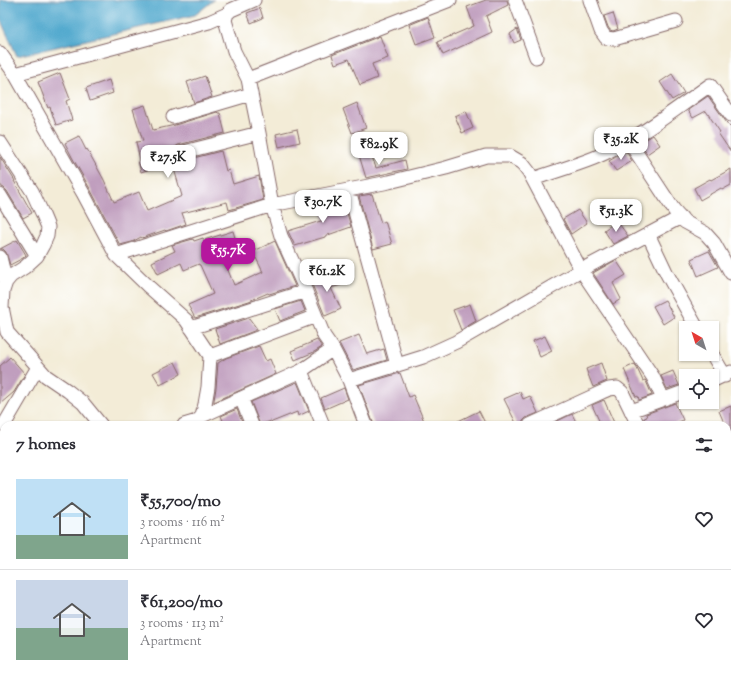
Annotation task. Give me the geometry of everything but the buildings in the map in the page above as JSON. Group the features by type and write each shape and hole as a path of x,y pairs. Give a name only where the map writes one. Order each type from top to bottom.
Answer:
{"street":[{"path":"15,74 208,22 254,0"},
{"path":"248,79 450,0"},
{"path":"515,0 536,56"},
{"path":"590,0 600,31 606,38 614,39 676,21"},
{"path":"227,14 225,20 234,51 248,79 272,205 281,236 306,291 324,336 333,348 349,380 364,421"},
{"path":"0,53 15,74 83,193 116,255 186,320 210,356 208,387 205,404 194,421"},
{"path":"533,179 594,158 628,140 660,120 710,85 731,115"},
{"path":"173,117 251,94"},
{"path":"180,153 259,133"},
{"path":"628,140 674,210 685,222 705,234 714,243 731,273"},
{"path":"0,142 32,191 48,227 47,236 37,256 25,267 11,276 6,282 3,291 2,307 3,333 42,372 83,403 99,421"},
{"path":"116,255 272,205 389,182 446,168 486,156 510,156 522,163 529,172 581,270 653,377 663,399"},
{"path":"349,190 397,365"},
{"path":"0,195 37,256"},
{"path":"349,380 423,357 456,342 581,270 681,217"},
{"path":"648,234 692,321"},
{"path":"0,257 6,282"},
{"path":"191,328 306,291"},
{"path":"210,356 316,316"},
{"path":"195,421 301,371 333,348"},
{"path":"718,361 728,374 719,378"},
{"path":"301,371 321,421"},
{"path":"7,421 42,372"},
{"path":"539,421 602,392 617,388 622,392 636,421"},
{"path":"631,411 679,393"},
{"path":"241,398 250,421"}],"water":[{"path":"0,0 214,0 195,15 17,56 0,19"}]}
